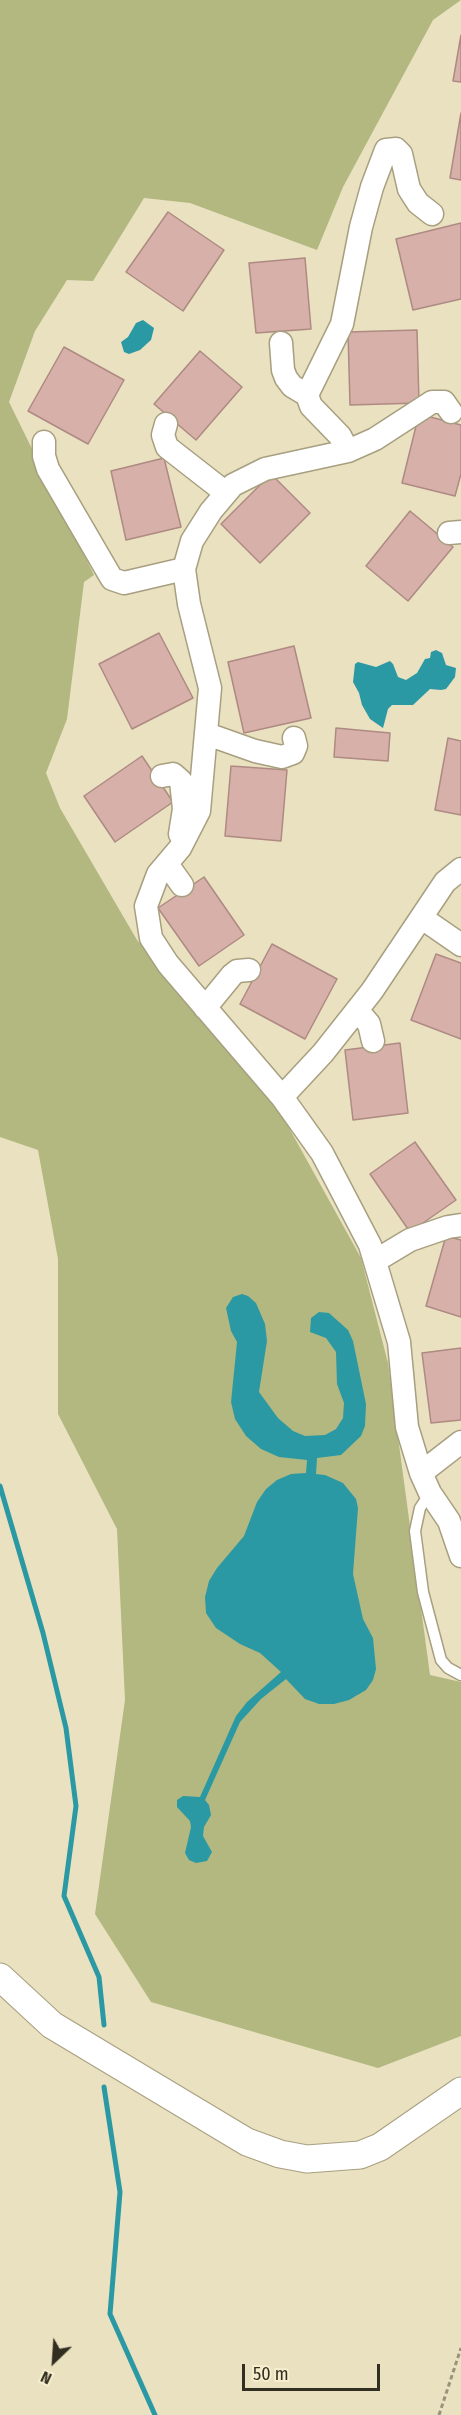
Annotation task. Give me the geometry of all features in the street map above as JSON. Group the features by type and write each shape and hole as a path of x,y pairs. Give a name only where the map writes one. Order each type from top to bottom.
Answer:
{"street":[{"path":"307,395 342,324 361,227 375,177 386,150 392,148 399,151 409,189 418,203 432,214"},
{"path":"281,344 283,370 286,378 292,386 307,395 311,406 340,436 348,451"},
{"path":"451,412 444,402 432,402 375,439 348,451 266,469 233,485 211,511 192,541 184,569 189,604 191,646 210,688 199,811 174,856 158,874 146,906 151,938 168,964 282,1097 322,1153 370,1245 399,1342 407,1426 426,1483 449,1521 461,1556"},
{"path":"166,424 163,435 167,447 226,492"},
{"path":"44,442 44,456 48,469 112,579 124,583 184,569"},
{"path":"207,734 269,758 290,756 296,746 294,738"},
{"path":"162,776 173,774 181,782 184,809 174,856 182,885"},
{"path":"282,1097 355,1014 445,882 461,869"},
{"path":"422,918 461,945"},
{"path":"205,1008 232,975 237,971 249,970"},
{"path":"355,1014 363,1017 369,1024 374,1041"},
{"path":"375,1261 410,1240 451,1223"},
{"path":"426,1483 461,1442"},
{"path":"0,1977 52,2025 247,2142 280,2154 308,2159 360,2155 388,2141 461,2091"}],"lane":[{"path":"426,1483 415,1531 423,1592 441,1660 448,1668 461,1675"}],"path":[{"path":"439,2415 461,2348"}],"green space":[{"path":"0,0 461,0 433,20 343,187 317,250 190,203 144,198 93,281 67,280 35,331 9,402 94,575 84,582 67,719 46,773 60,808 137,940 278,1108 361,1258 388,1363 430,1675 461,1682 461,2036 378,2068 151,2002 95,1914 125,1700 117,1529 58,1414 58,1259 38,1150 0,1137"}],"water":[{"path":"143,320 154,328 151,340 140,350 129,354 124,352 121,342 128,337 136,323"},
{"path":"436,650 442,653 446,665 456,668 455,677 446,689 430,689 413,705 392,705 388,709 383,728 370,719 353,682 355,664 358,662 376,667 390,661 398,677 406,680 417,673 425,659 430,658 431,652"},
{"path":"242,1294 256,1303 265,1324 267,1341 259,1392 278,1418 293,1431 305,1436 325,1435 336,1429 343,1418 344,1403 337,1384 336,1352 326,1338 310,1332 311,1318 319,1312 329,1313 348,1330 353,1341 366,1404 365,1426 361,1436 341,1455 317,1458 316,1474 325,1475 343,1483 356,1499 358,1508 353,1574 363,1619 373,1638 376,1669 373,1680 366,1690 349,1700 334,1704 319,1704 305,1699 286,1679 261,1699 240,1722 205,1800 209,1805 211,1815 204,1827 203,1836 212,1852 207,1861 196,1863 189,1860 185,1853 191,1827 190,1821 177,1807 177,1800 183,1796 200,1797 236,1716 247,1702 281,1672 260,1653 240,1644 216,1628 206,1613 205,1597 209,1581 244,1536 257,1502 266,1489 277,1480 291,1474 306,1473 307,1460 279,1457 261,1449 246,1436 235,1419 231,1402 237,1342 231,1331 226,1308 233,1297"}],"building":[{"path":"461,35 461,82 453,81"},
{"path":"461,113 461,180 450,178"},
{"path":"168,212 224,250 183,311 126,272"},
{"path":"461,223 461,299 413,310 396,239"},
{"path":"305,258 311,329 256,333 249,263"},
{"path":"417,330 419,403 350,405 348,332"},
{"path":"64,347 124,380 88,444 28,411"},
{"path":"200,351 242,387 196,440 154,404"},
{"path":"419,414 461,425 461,474 455,496 402,483"},
{"path":"164,458 181,527 126,540 111,471"},
{"path":"271,474 310,513 260,563 221,524"},
{"path":"410,511 453,547 408,601 366,566"},
{"path":"159,633 193,698 132,729 99,664"},
{"path":"294,646 311,718 244,733 228,662"},
{"path":"336,728 390,733 388,761 334,757"},
{"path":"448,738 461,741 461,815 435,810"},
{"path":"142,756 173,802 115,842 84,796"},
{"path":"231,766 287,770 281,841 225,836"},
{"path":"204,877 244,935 199,966 158,908"},
{"path":"272,944 337,979 305,1039 240,1004"},
{"path":"436,954 461,963 461,1039 411,1020"},
{"path":"400,1043 408,1113 353,1120 345,1050"},
{"path":"415,1142 456,1200 410,1232 370,1174"},
{"path":"446,1236 461,1240 461,1317 426,1306"},
{"path":"461,1348 461,1420 431,1423 422,1353"}],"waterway":[{"path":"0,1486 43,1633 66,1728 76,1806 64,1896 99,1977 104,2025"},
{"path":"104,2087 120,2192 110,2314 155,2415"}]}
